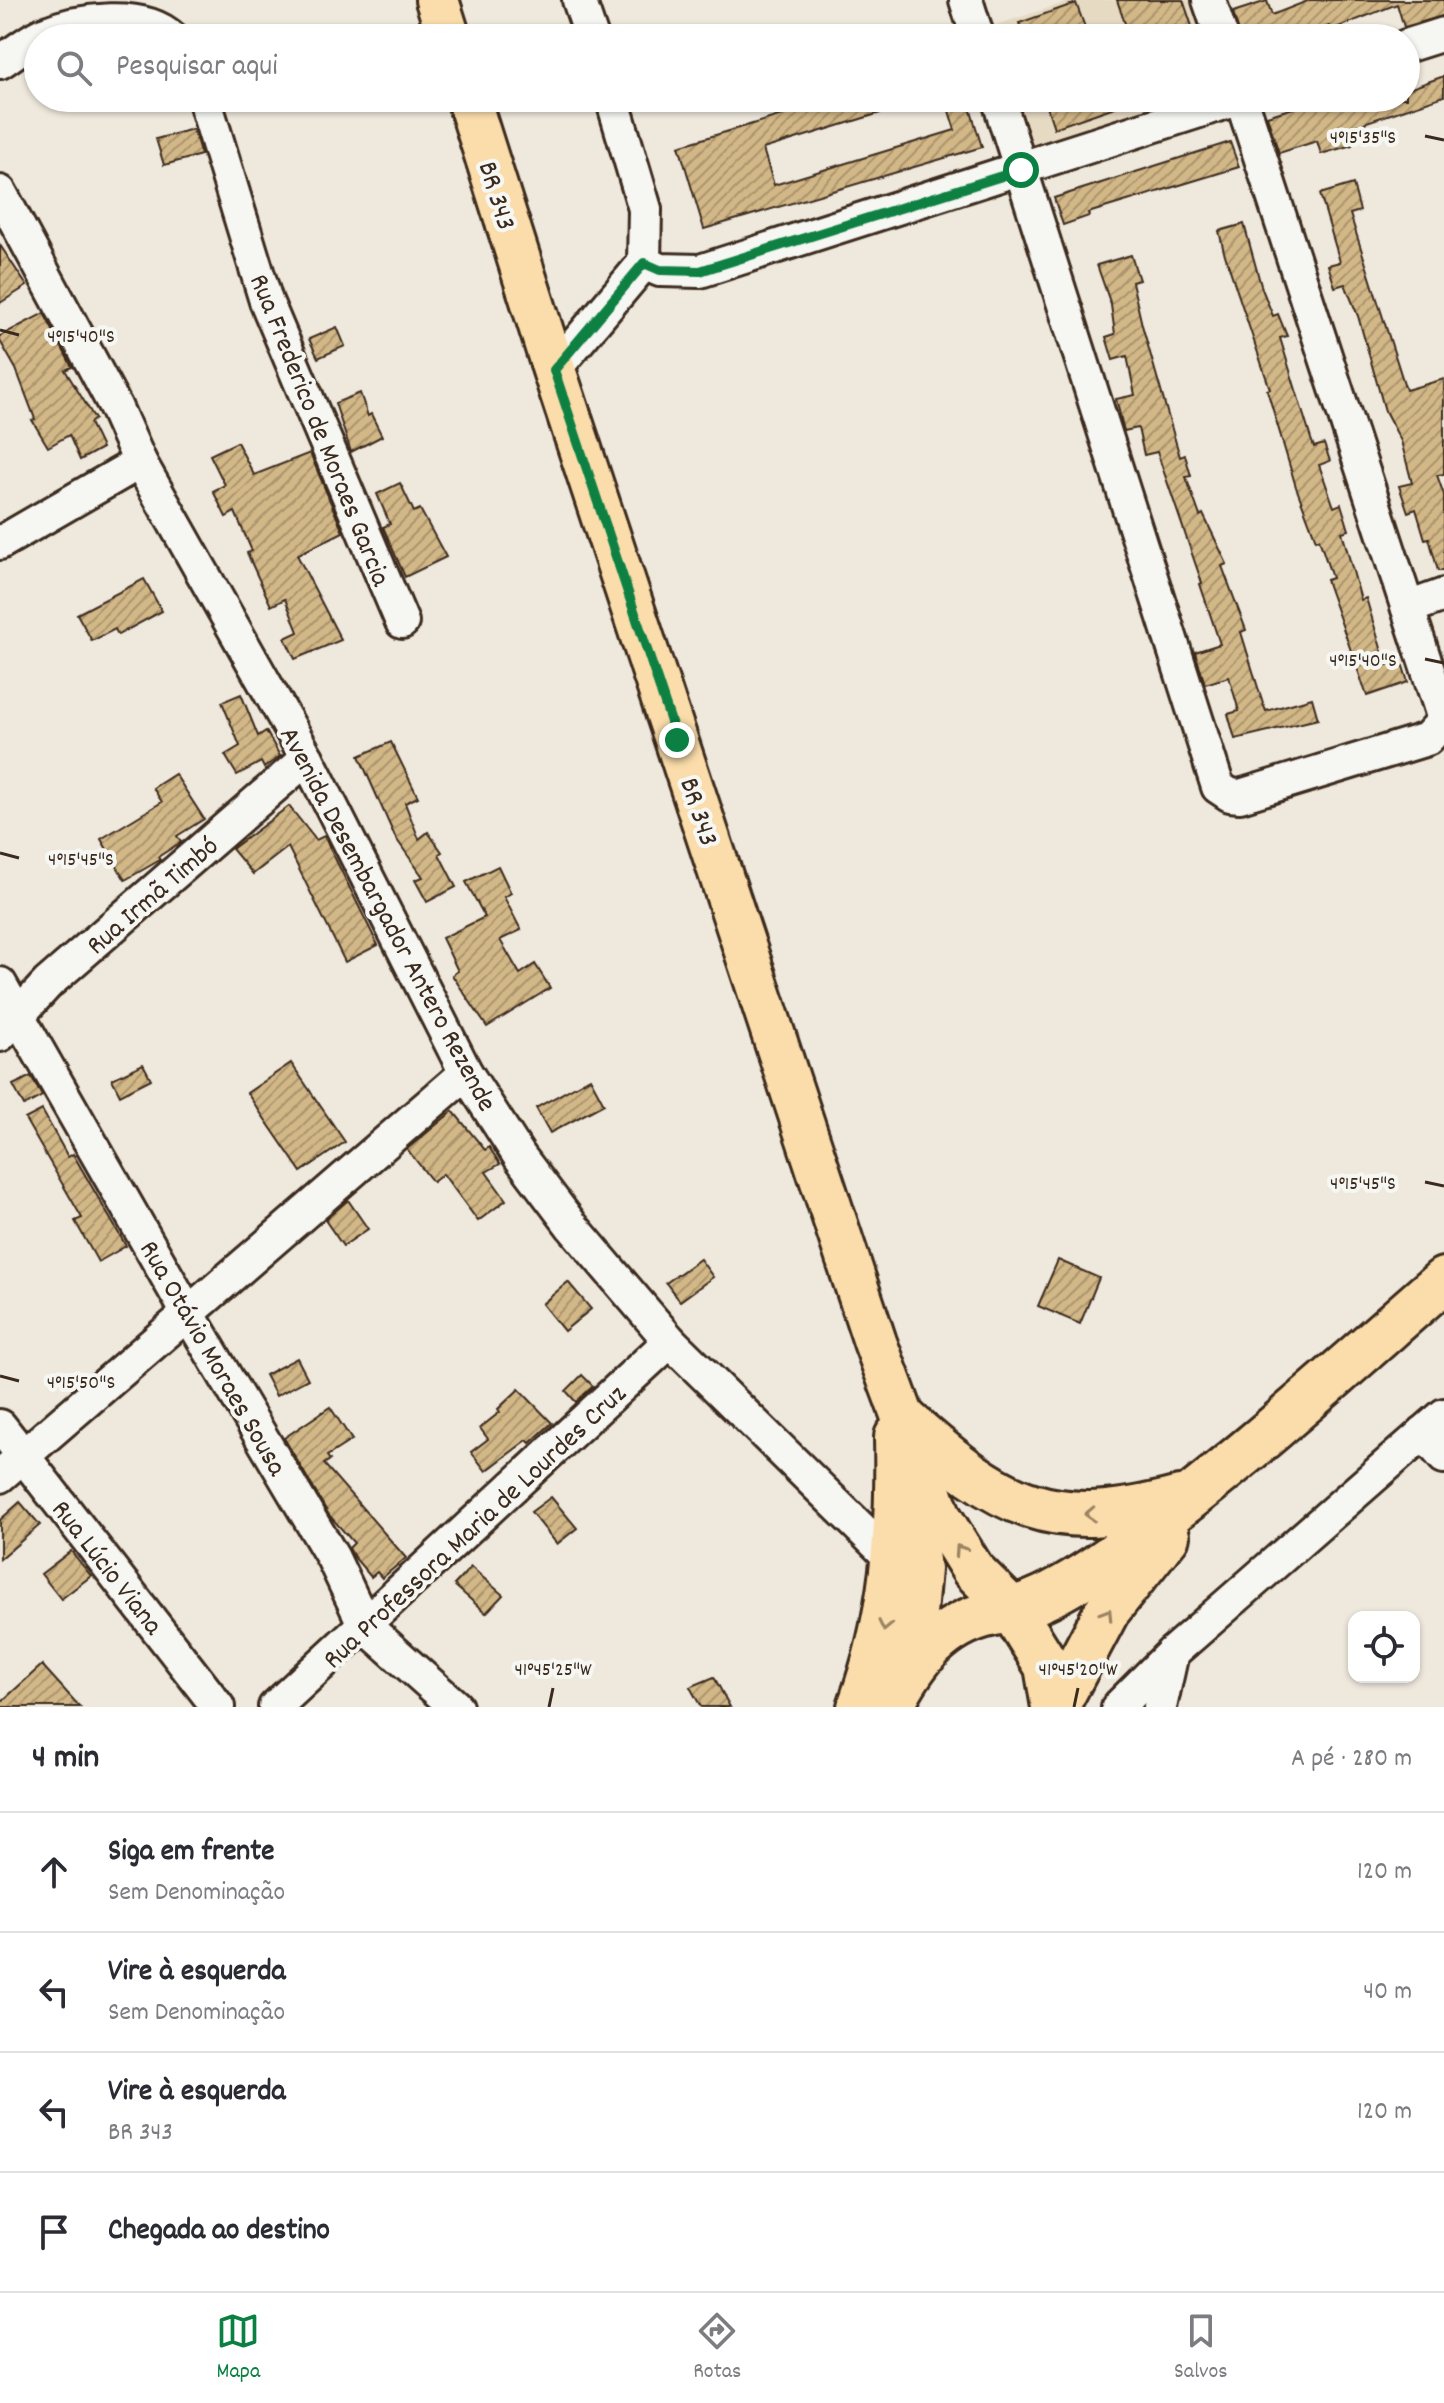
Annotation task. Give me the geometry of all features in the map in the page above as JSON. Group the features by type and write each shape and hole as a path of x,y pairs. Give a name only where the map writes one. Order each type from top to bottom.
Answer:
{"highway":[{"path":"890,1707 913,1687 941,1637 960,1625 1011,1608 1021,1608 1070,1583 1203,1489 1444,1280"},
{"path":"901,1429 981,1484 1026,1506 1074,1515 1115,1513 1203,1489"},
{"path":"860,1707 886,1626 895,1562 901,1429"},
{"path":"1055,1707 1107,1611 1203,1489"},
{"path":"1011,1608 1047,1666 1055,1707"}],"main road":[{"path":"437,0 445,24"},
{"name":"BR 343","path":"472,112 901,1429"},
{"path":"901,1429 957,1548 991,1590 1011,1608"},
{"path":"901,1429 915,1518 919,1569 913,1687"}],"street":[{"path":"81,23 108,0"},
{"path":"579,0 587,24"},
{"path":"966,0 974,24"},
{"path":"1209,0 1217,24"},
{"path":"78,24 149,24"},
{"path":"1420,42 1444,34"},
{"path":"0,62 24,47"},
{"name":"Rua Frederico de Moraes Garcia","path":"208,112 266,301 402,622"},
{"path":"554,370 644,263 645,209 616,112"},
{"path":"1002,112 1218,787 1230,795 1240,796 1427,739 1436,731 1442,713 1245,112"},
{"path":"644,263 660,270 700,271 1197,112"},
{"name":"Avenida Desembargador Antero Rezende","path":"0,192 115,406 140,462 307,758 466,1073 520,1157 572,1226 670,1341 895,1562"},
{"path":"0,543 140,462"},
{"path":"1408,608 1444,595"},
{"name":"Rua Irmã Timbó","path":"9,1026 48,983 307,758"},
{"name":"Rua Otávio Moraes Sousa","path":"0,984 9,1026 189,1315 333,1558 365,1626 456,1707"},
{"path":"12,1466 466,1073"},
{"name":"Rua Professora Maria de Lourdes Cruz","path":"275,1707 670,1341"},
{"name":"Rua Lúcio Viana","path":"0,1426 12,1466 218,1707"},
{"path":"1118,1707 1172,1653 1437,1435"},
{"path":"1160,1707 1172,1653"}],"shaded area":[{"path":"1072,0 1191,0 1199,24 999,24"},
{"path":"1022,112 1150,112 1034,150"}],"building":[{"path":"1117,0 1183,0 1191,24 1125,24"},
{"path":"1310,0 1444,0 1444,16 1415,24 1403,24 1397,4 1346,24 1236,24 1233,12 1267,1 1272,15"},
{"path":"1076,3 1084,24 1019,24"},
{"path":"1444,76 1444,96 1420,104 1420,85"},
{"path":"792,112 883,112 763,149 774,185 955,130 949,112 971,112 982,147 704,229 679,146"},
{"path":"1049,112 1100,112 1054,128"},
{"path":"1280,112 1396,112 1346,129 1352,145 1321,154 1317,141 1279,153 1267,116"},
{"path":"193,129 201,155 164,165 156,139"},
{"path":"1230,142 1239,167 1088,213 1089,216 1063,225 1054,198"},
{"path":"1353,184 1360,211 1350,214 1406,390 1444,379 1444,474 1437,475 1444,495 1444,571 1438,571 1429,538 1425,539 1416,509 1408,512 1399,486 1412,483 1401,441 1385,411 1358,316 1345,284 1335,287 1328,265 1340,262 1320,194"},
{"path":"1244,224 1262,289 1273,316 1278,314 1287,336 1280,338 1311,439 1314,447 1324,444 1330,461 1319,465 1334,507 1341,504 1349,530 1342,532 1361,600 1366,598 1386,665 1401,660 1408,682 1367,696 1326,580 1332,578 1319,539 1316,540 1296,487 1267,390 1270,389 1224,252 1219,231"},
{"path":"0,245 27,286 0,303"},
{"path":"1131,255 1139,280 1132,282 1142,325 1180,457 1185,455 1191,476 1186,477 1200,516 1203,514 1227,564 1222,566 1246,630 1241,632 1263,704 1266,711 1312,698 1318,719 1235,739 1228,714 1239,711 1229,677 1205,684 1195,652 1220,644 1202,583 1157,452 1144,455 1138,428 1124,431 1116,399 1135,395 1127,356 1113,360 1106,337 1115,334 1111,305 1097,265"},
{"path":"44,313 72,367 65,370 95,419 90,423 102,448 80,460 69,435 48,447 32,420 35,419 16,369 0,341 0,336"},
{"path":"337,327 345,346 318,358 309,339"},
{"path":"360,393 368,416 371,414 382,436 351,452 335,403"},
{"path":"237,442 254,475 310,453 343,532 297,555 341,640 295,659 285,638 298,632 285,599 271,606 247,553 252,551 235,512 226,517 213,491 225,485 210,455"},
{"path":"400,483 414,512 420,509 446,557 405,577 383,527 390,524 377,494"},
{"path":"144,579 162,611 118,635 115,629 92,641 77,614"},
{"path":"241,694 258,736 266,731 280,756 264,768 261,762 237,775 225,755 240,746 222,702"},
{"path":"391,742 418,797 405,803 419,839 428,832 442,852 439,854 456,887 427,902 415,880 423,877 395,837 359,756"},
{"path":"175,774 204,819 177,836 181,842 158,857 160,860 125,880 101,839 162,802 153,788"},
{"path":"289,806 316,840 324,836 378,945 345,962 288,847 253,874 232,849"},
{"path":"498,866 511,893 504,897 521,930 500,940 520,974 535,964 550,988 487,1027 452,975 458,971 442,938 485,917 466,882"},
{"path":"291,1063 345,1142 301,1172 247,1093"},
{"path":"143,1064 151,1079 120,1095 112,1079"},
{"path":"31,1076 42,1096 24,1106 13,1085"},
{"path":"590,1078 604,1104 550,1133 536,1108"},
{"path":"42,1110 68,1157 73,1154 126,1246 98,1262 75,1221 82,1218 25,1119"},
{"path":"453,1111 485,1150 489,1147 500,1164 486,1172 506,1200 478,1221 443,1174 433,1182 407,1149"},
{"path":"348,1200 368,1229 343,1246 325,1220"},
{"path":"700,1259 713,1277 680,1301 666,1283"},
{"path":"1058,1260 1099,1278 1080,1324 1038,1306"},
{"path":"568,1282 591,1309 564,1331 542,1304"},
{"path":"297,1358 308,1379 276,1396 265,1375"},
{"path":"582,1375 593,1386 576,1402 566,1391"},
{"path":"519,1389 552,1423 530,1443 527,1440 486,1471 471,1452 488,1439 480,1428 500,1412 498,1409"},
{"path":"330,1407 352,1440 327,1456 330,1460 324,1464 406,1558 382,1578 377,1572 371,1577 354,1557 349,1548 354,1543 329,1515 284,1438"},
{"path":"551,1497 577,1528 557,1544 531,1512"},
{"path":"20,1502 40,1525 0,1559 0,1520"},
{"path":"71,1551 91,1576 61,1599 41,1574"},
{"path":"471,1567 503,1595 486,1613 454,1585"},
{"path":"42,1665 80,1707 0,1707 0,1703"},
{"path":"714,1677 730,1707 701,1707 690,1687"}],"route":[{"path":"677,740 554,370 644,263 660,270 700,271 1021,170"}]}
